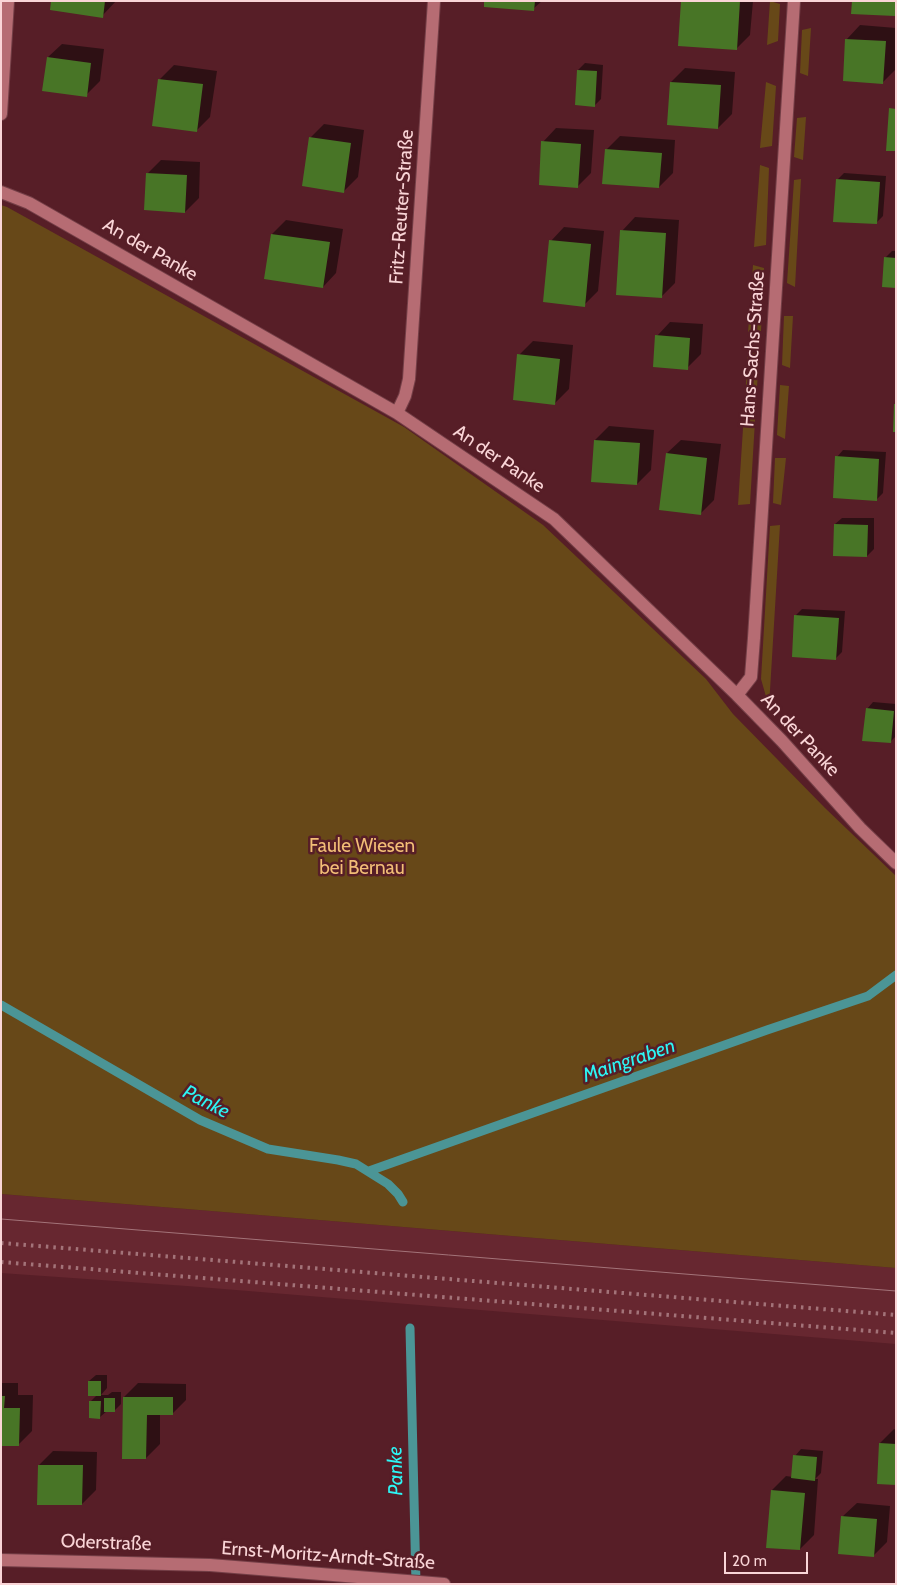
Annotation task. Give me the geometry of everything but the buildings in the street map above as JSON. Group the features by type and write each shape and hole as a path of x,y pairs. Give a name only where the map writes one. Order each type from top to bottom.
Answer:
{"street":[{"path":"1,114 8,1"},
{"name":"Fritz-Reuter-Straße","path":"397,413 405,396 409,380 434,1"},
{"name":"Hans-Sachs-Straße","path":"737,695 750,677 754,638 794,1"},
{"name":"An der Panke","path":"1,192 29,202 397,413 554,519 737,695 782,741 860,828 896,863"},
{"name":"Oderstraße","path":"1,1560 210,1566"},
{"name":"Ernst-Moritz-Arndt-Straße","path":"210,1566 444,1584"}],"shaded area":[{"path":"1,1194 896,1268 896,1344 187,1286 1,1273"}],"green space":[{"path":"770,1 780,4 778,41 767,45"},
{"path":"811,28 808,76 800,73 802,30"},
{"path":"766,82 776,86 772,146 760,148"},
{"path":"806,117 803,160 794,157 797,118"},
{"path":"760,165 769,168 766,245 754,247"},
{"path":"801,179 795,287 787,283 794,180"},
{"name":"Faule Wiesen bei Bernau","path":"1,205 404,427 543,525 706,679 733,714 825,808 896,876 896,1268 1,1194"},
{"path":"753,265 764,268 761,331 748,333"},
{"path":"784,316 793,316 790,368 782,365"},
{"path":"748,352 759,354 750,504 738,505"},
{"path":"780,385 789,386 785,439 777,435"},
{"path":"775,458 786,458 781,505 773,503"},
{"path":"780,525 769,707 761,679 770,526"}],"waterway":[{"name":"Maingraben","path":"369,1171 868,996 896,975"},
{"name":"Panke","path":"1,1005 200,1120 268,1149 356,1164 388,1184 403,1202"},
{"name":"Panke","path":"410,1328 416,1584"}],"tram line":[{"path":"1,1219 896,1291"}],"railway":[{"path":"1,1243 896,1315"},
{"path":"1,1262 896,1333"}]}
